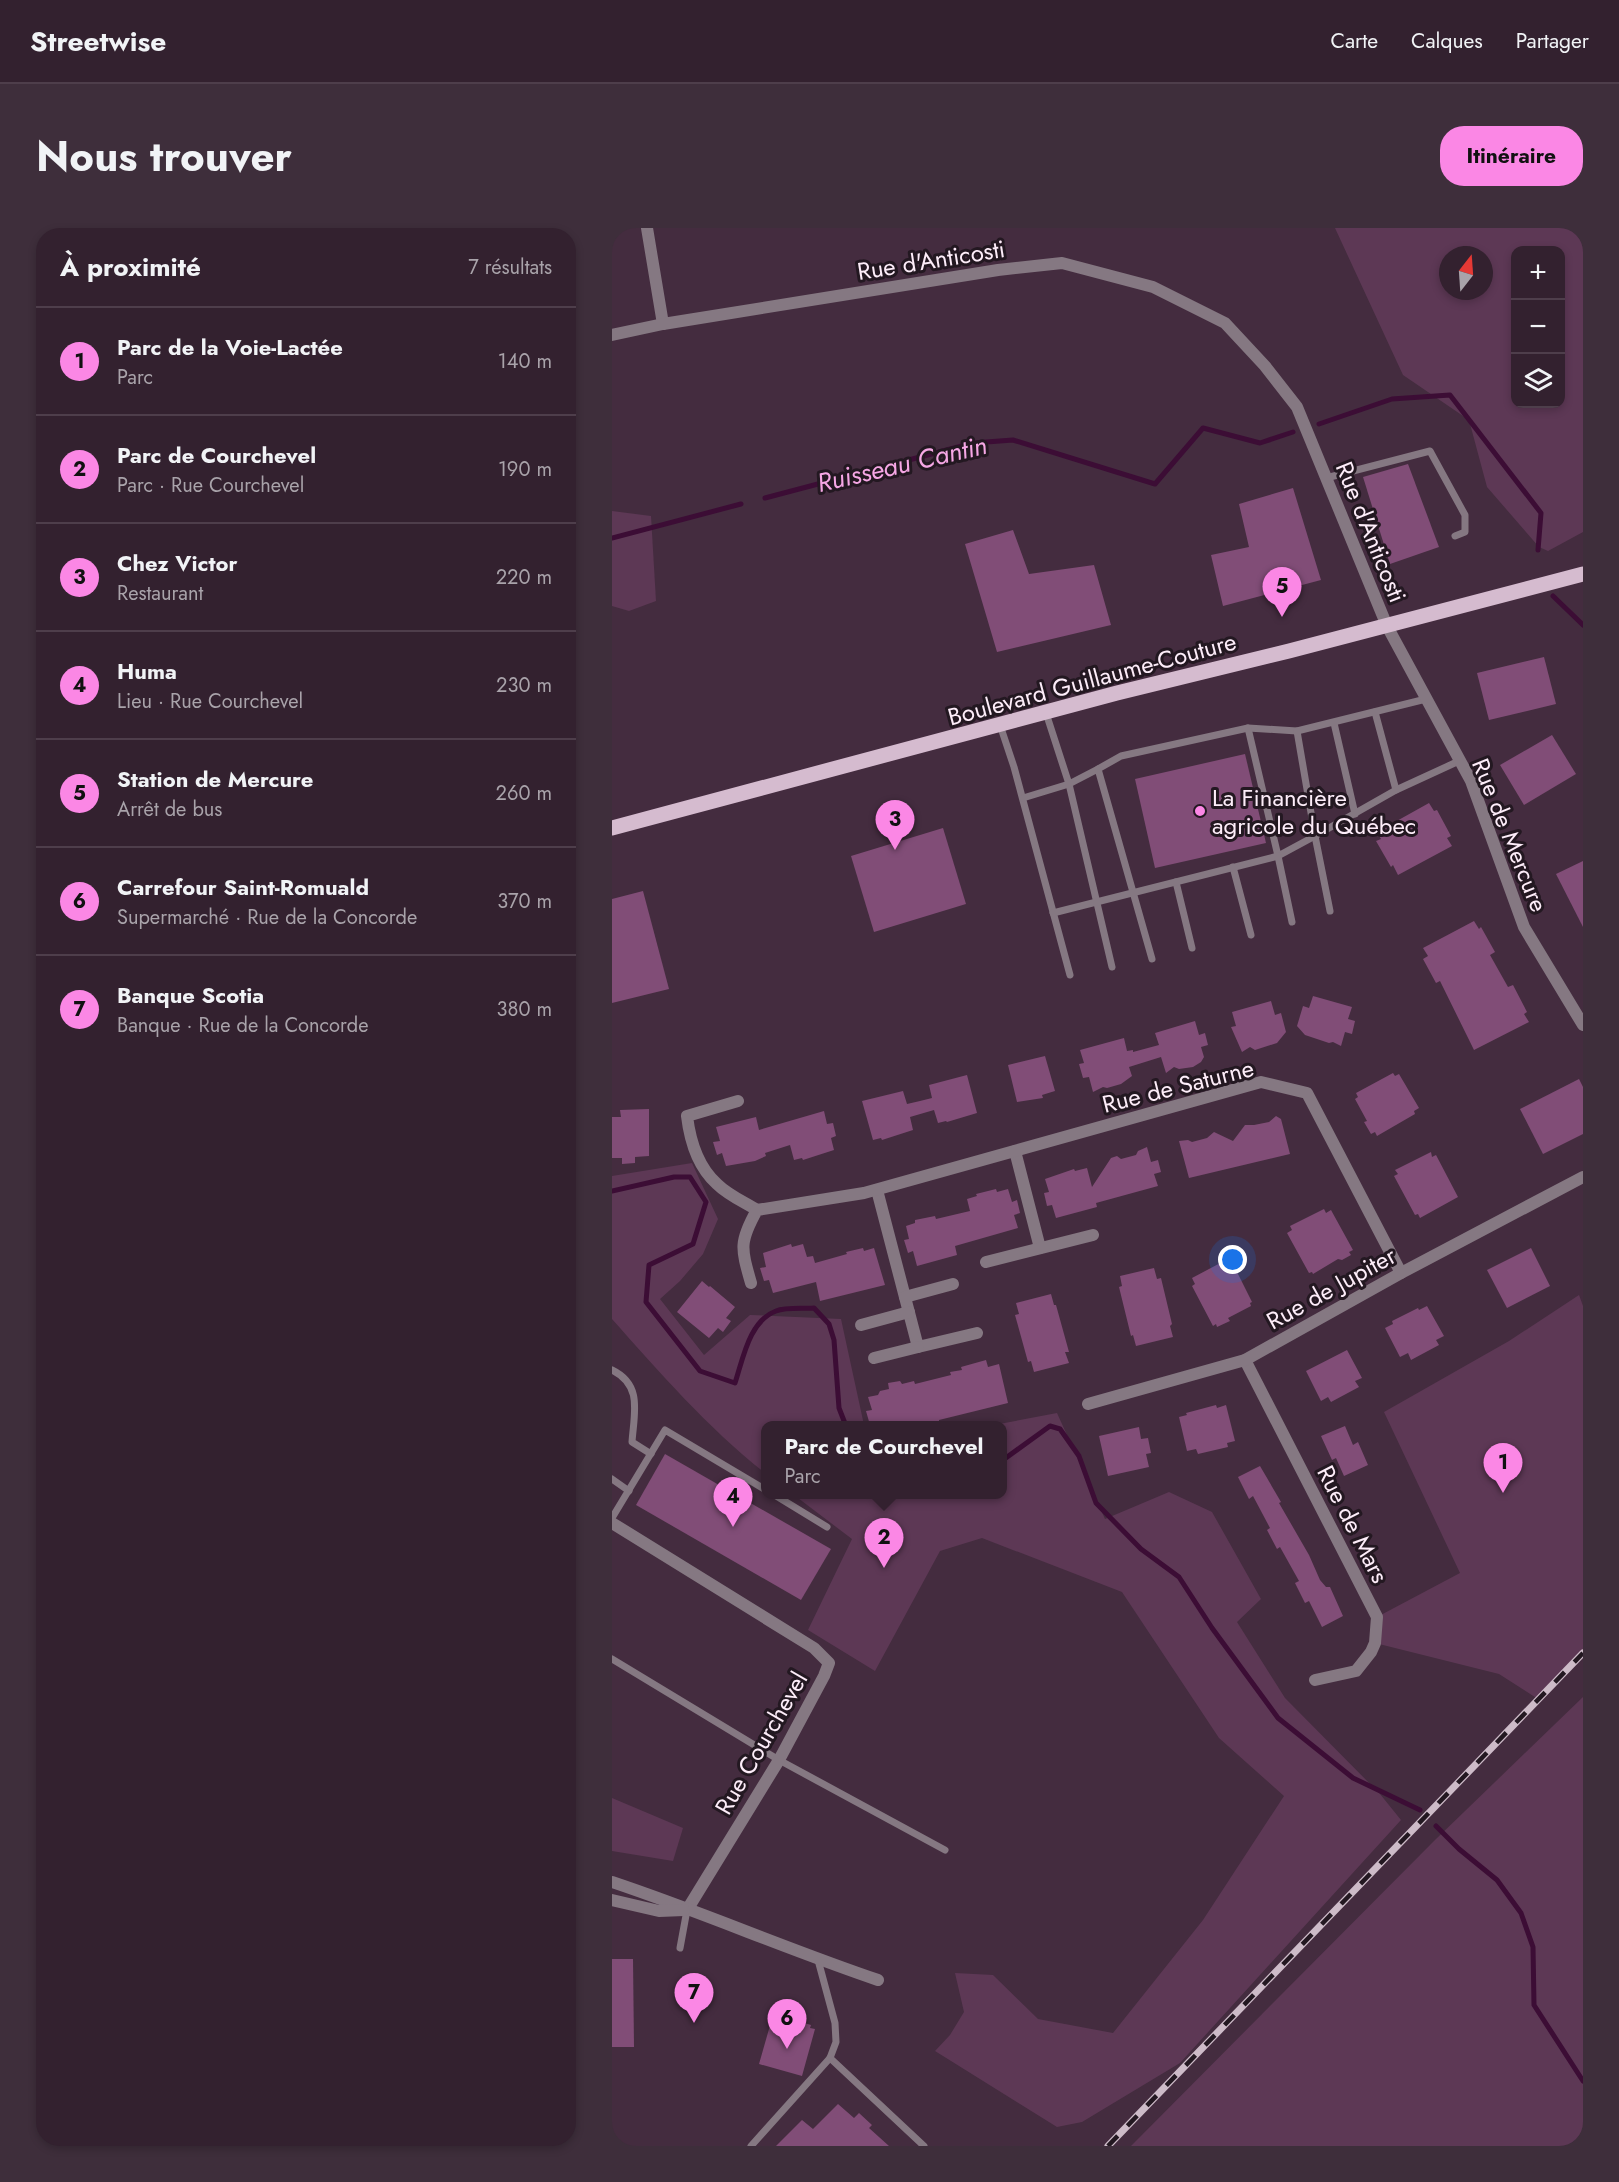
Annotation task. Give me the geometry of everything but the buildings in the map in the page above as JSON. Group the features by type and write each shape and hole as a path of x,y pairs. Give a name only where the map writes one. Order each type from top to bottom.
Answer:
{"main road":[{"name":"Boulevard Guillaume-Couture","path":"612,828 1583,574"}],"street":[{"path":"647,228 663,324"},
{"name":"Rue d'Anticosti","path":"612,335 663,324 998,270 1062,263 1153,287 1225,322 1265,366 1297,407 1387,626"},
{"name":"Rue de Mercure","path":"1387,626 1471,781 1524,927 1583,1025"},
{"name":"Rue de Saturne","path":"757,1210 877,1190 1261,1082 1307,1093 1401,1274"},
{"path":"738,1101 687,1116 689,1131 701,1164 717,1185 757,1210 744,1234 744,1258 751,1283"},
{"path":"1015,1151 1040,1248"},
{"name":"Rue de Jupiter","path":"1088,1404 1245,1360 1583,1177"},
{"path":"877,1190 918,1347"},
{"path":"986,1262 1094,1235"},
{"path":"905,1297 953,1284"},
{"path":"861,1325 909,1312"},
{"path":"874,1358 977,1333"},
{"name":"Rue de Mars","path":"1245,1360 1377,1617 1375,1643 1356,1671 1315,1680"},
{"name":"Rue Courchevel","path":"612,1523 814,1648 829,1663 779,1760 687,1910"},
{"path":"612,1882 660,1898 818,1960 878,1980"},
{"path":"612,1900 659,1911 687,1910"}],"lane":[{"path":"1326,478 1430,451 1465,515 1465,532 1455,536"},
{"path":"1023,798 1069,784 1121,756 1248,728 1297,731 1426,699"},
{"path":"1375,712 1396,790"},
{"path":"1046,713 1069,784 1112,967"},
{"path":"1334,723 1355,814"},
{"path":"1000,725 1023,798 1070,975"},
{"path":"1248,728 1292,922"},
{"path":"1297,731 1330,911"},
{"path":"1053,914 1278,856 1396,790 1459,761"},
{"path":"1098,769 1152,959"},
{"path":"1233,867 1251,934"},
{"path":"1176,882 1192,948"},
{"path":"612,1370 625,1379 634,1394 632,1442 651,1454"},
{"path":"612,1518 665,1430 761,1488"},
{"path":"612,1479 629,1491"},
{"path":"780,1499 826,1527"},
{"path":"612,1659 779,1760 945,1850"},
{"path":"680,1948 687,1910"},
{"path":"751,2146 830,2058 836,2042 835,2023 818,1960"},
{"path":"830,2058 924,2146"}],"shaded area":[{"path":"1335,228 1583,228 1583,532 1548,551 1539,547 1487,487 1469,420 1403,375"},
{"path":"612,511 651,516 656,601 629,611 612,606"},
{"path":"692,1163 718,1219 703,1254 680,1281 660,1299 704,1355 750,1315 841,1319 863,1421 761,1421 761,1470 704,1419 612,1319 612,1176"},
{"path":"1579,1295 1583,1306 1583,1653 1538,1699 1499,1674 1375,1643 1377,1617 1460,1573 1384,1412 1509,1341"},
{"path":"1057,1413 1105,1519 1169,1492 1212,1512 1261,1599 1237,1622 1285,1698 1380,1794 1401,1820 1180,2063 1082,2122 1057,2127 935,2051 950,2035 964,2012 955,1973 993,1975 1038,2019 1113,2033 1203,1920 1284,1796 1219,1738 1122,1592 982,1538 940,1551 875,1671 808,1630 852,1539 799,1499 1007,1499 1007,1423"},
{"path":"1583,1697 1583,2146 1131,2146 1435,1840"},
{"path":"612,1798 683,1828 673,1861 612,1851"}],"waterway":[{"name":"Ruisseau Cantin","path":"1319,424 1392,399 1450,395 1541,513 1538,550"},
{"name":"Ruisseau Cantin","path":"765,498 973,443 1013,440 1155,484 1203,428 1260,443 1293,432"},
{"name":"Ruisseau Cantin","path":"612,538 741,504"},
{"name":"Ruisseau Cantin","path":"1553,596 1583,625"},
{"path":"612,1191 674,1177 690,1177 706,1202 693,1244 649,1265 646,1302 700,1371 735,1383 744,1352 759,1323 776,1311 814,1308 829,1324 834,1340 839,1408 844,1421"},
{"path":"1007,1457 1050,1426 1060,1429 1079,1456 1096,1503 1141,1549 1179,1577 1212,1628 1278,1718 1353,1778 1420,1810"},
{"path":"1436,1826 1459,1849 1497,1880 1521,1913 1533,1947 1534,2005 1583,2081"}],"railway":[{"path":"1108,2146 1583,1653"}],"place":[{"name":"Station de Mercure","path":"1282,617"},
{"name":"La Financière agricole du Québec","path":"1200,811"},
{"name":"Chez Victor","path":"895,850"},
{"name":"Parc de la Voie-Lactée","path":"1503,1493"},
{"name":"Huma","path":"733,1527"},
{"name":"Parc de Courchevel","path":"884,1568"},
{"name":"Banque Scotia","path":"694,2023"},
{"name":"Carrefour Saint-Romuald","path":"787,2049"}]}
